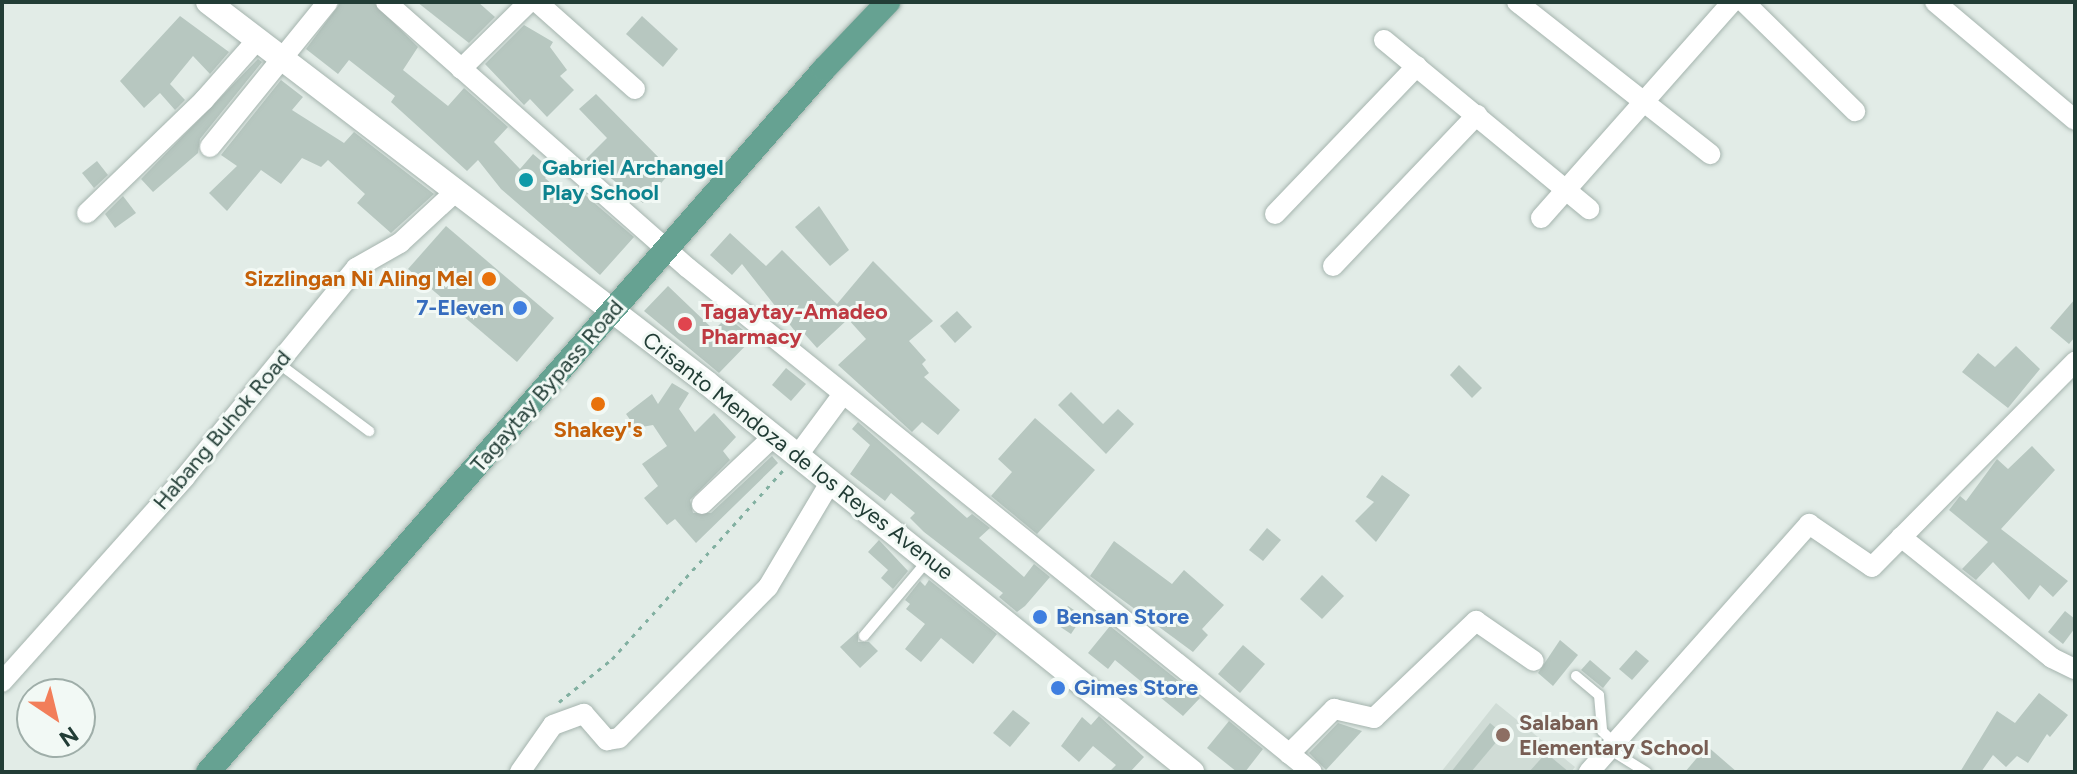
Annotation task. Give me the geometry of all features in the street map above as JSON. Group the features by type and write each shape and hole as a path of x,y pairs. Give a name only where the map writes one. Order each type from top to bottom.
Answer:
{"main road":[{"name":"Crisanto Mendoza de los Reyes Avenue","path":"208,2 774,436 1192,772"},
{"name":"Tagaytay Bypass Road","path":"208,772 612,310 888,2"}],"street":[{"path":"210,147 284,60 328,2"},
{"path":"386,2 666,249 1312,772"},
{"path":"461,69 529,2"},
{"path":"537,2 635,89"},
{"path":"1517,2 1642,104 1710,154"},
{"path":"1541,218 1732,2"},
{"path":"1744,2 1855,111"},
{"path":"1935,2 1958,9 2075,120"},
{"path":"87,213 204,100 257,40"},
{"path":"1384,40 1589,209"},
{"path":"1275,214 1417,66"},
{"path":"1333,266 1477,115"},
{"name":"Habang Buhok Road","path":"2,682 278,363 356,268 400,243 455,192"},
{"path":"1589,772 1809,524 1872,567 2075,362"},
{"path":"798,455 843,394"},
{"path":"702,504 774,436"},
{"path":"520,772 553,725 584,714 607,740 619,738 768,587 831,481"},
{"path":"1901,537 2052,658 2075,669"},
{"path":"1289,754 1334,709 1374,718 1476,621 1534,661"}],"lane":[{"path":"278,363 369,431"},
{"path":"864,636 929,558"},
{"path":"1576,676 1599,695 1602,731 1612,746 1646,772"}],"path":[{"path":"549,711 612,659 798,455"}],"shaded area":[{"name":"Salaban Elementary School","path":"1496,703 1575,767 1571,772 1441,772"}],"building":[{"path":"341,2 373,2 418,47 403,70 448,106 464,88 508,127 494,142 520,169 533,154 552,170 545,178 569,199 578,189 634,237 600,275 501,189 478,160 467,171 391,102 395,96 349,60 338,74 306,49"},
{"path":"417,2 478,2 495,17 469,43"},
{"path":"180,16 229,52 210,74 193,56 170,84 185,100 175,110 160,93 144,108 120,81"},
{"path":"642,16 678,49 663,67 626,34"},
{"path":"524,25 553,42 550,47 567,70 560,76 574,90 547,117 530,99 524,105 485,64"},
{"path":"258,59 262,62 200,139 198,153 153,192 141,179"},
{"path":"281,80 303,97 292,110 344,143 354,132 434,194 391,233 357,203 365,194 328,160 321,167 302,158 281,184 261,170 227,211 209,193 237,166 221,155"},
{"path":"596,94 672,171 643,203 586,159 607,138 579,109"},
{"path":"97,161 108,175 94,188 82,173"},
{"path":"123,196 136,213 115,228 105,214"},
{"path":"819,206 849,250 830,266 795,227"},
{"path":"446,226 554,318 517,362 408,269"},
{"path":"730,233 766,266 782,250 837,304 873,261 933,321 909,341 926,360 922,364 929,373 924,377 960,410 938,435 922,422 912,432 838,365 866,339 848,319 817,348 802,331 798,335 742,264 732,275 710,255"},
{"path":"668,286 714,330 727,317 753,338 719,373 644,311"},
{"path":"2075,299 2075,337 2069,344 2050,328"},
{"path":"957,311 972,327 955,343 940,326"},
{"path":"2016,346 2040,369 2008,408 1962,372 1978,353 1995,367"},
{"path":"1459,365 1482,388 1472,398 1450,375"},
{"path":"786,368 806,384 791,401 772,385"},
{"path":"672,383 689,393 679,409 695,432 714,413 736,437 723,451 730,460 690,500 693,513 711,513 772,456 778,463 696,543 675,519 667,525 644,498 658,486 642,464 667,446 653,425 636,428 626,414 652,394 658,404"},
{"path":"1071,392 1103,424 1118,409 1134,424 1106,454 1058,405"},
{"path":"1035,418 1095,470 1037,534 991,496 1012,472 998,459"},
{"path":"858,422 967,518 972,514 990,528 979,538 1024,577 1034,564 1050,577 1025,606 1017,612 999,597 1003,593 924,532 910,518 915,513 891,493 885,501 850,474 870,445 852,429"},
{"path":"2032,446 2055,470 2001,529 2068,581 2053,597 2040,585 2029,600 1993,562 1976,580 1962,569 1988,542 1949,510 1960,496 1966,501 1997,459 2008,469"},
{"path":"1382,475 1410,495 1376,542 1355,521 1374,502 1366,497"},
{"path":"1267,528 1281,540 1263,561 1249,550"},
{"path":"879,540 908,571 893,589 881,578 888,570 868,552"},
{"path":"1114,541 1172,584 1184,570 1224,605 1202,629 1208,635 1193,652 1090,576"},
{"path":"1322,575 1344,596 1322,619 1300,599"},
{"path":"929,580 997,634 973,664 941,638 921,662 905,649 925,624 906,609 910,604 905,600 920,581 925,586"},
{"path":"1068,606 1083,616 1071,634 1056,624"},
{"path":"2065,611 2075,619 2075,628 2063,644 2048,632"},
{"path":"1110,626 1200,698 1183,716 1115,660 1108,669 1088,653"},
{"path":"858,631 858,642 869,642 878,651 860,668 840,647"},
{"path":"1560,640 1578,655 1553,686 1538,673"},
{"path":"1243,645 1265,664 1240,693 1218,674"},
{"path":"1636,650 1649,661 1632,680 1619,669"},
{"path":"1590,660 1611,678 1603,688 1581,670"},
{"path":"2039,693 2068,715 2050,737 2047,734 2028,763 2017,756 2006,767 1993,755 1981,772 1960,772 1997,711 2015,723"},
{"path":"1013,710 1030,723 1010,747 993,733"},
{"path":"1099,716 1144,757 1130,772 1109,772 1116,765 1093,746 1079,762 1061,746 1082,717 1091,725"},
{"path":"1229,721 1263,749 1245,772 1237,772 1207,748"},
{"path":"1338,723 1362,731 1326,770 1309,753"},
{"path":"1490,723 1503,734 1471,772 1451,772"},
{"path":"1707,746 1737,772 1685,772"},
{"path":"1546,753 1569,772 1529,772"}],"place":[{"name":"Gabriel Archangel Play School","path":"526,180"},
{"name":"Sizzlingan Ni Aling Mel","path":"489,279"},
{"name":"7-Eleven","path":"520,308"},
{"name":"Tagaytay-Amadeo Pharmacy","path":"685,324"},
{"name":"Shakey's","path":"598,404"},
{"name":"Bensan Store","path":"1040,617"},
{"name":"Gimes Store","path":"1058,688"},
{"name":"Salaban Elementary School","path":"1503,735"}]}
